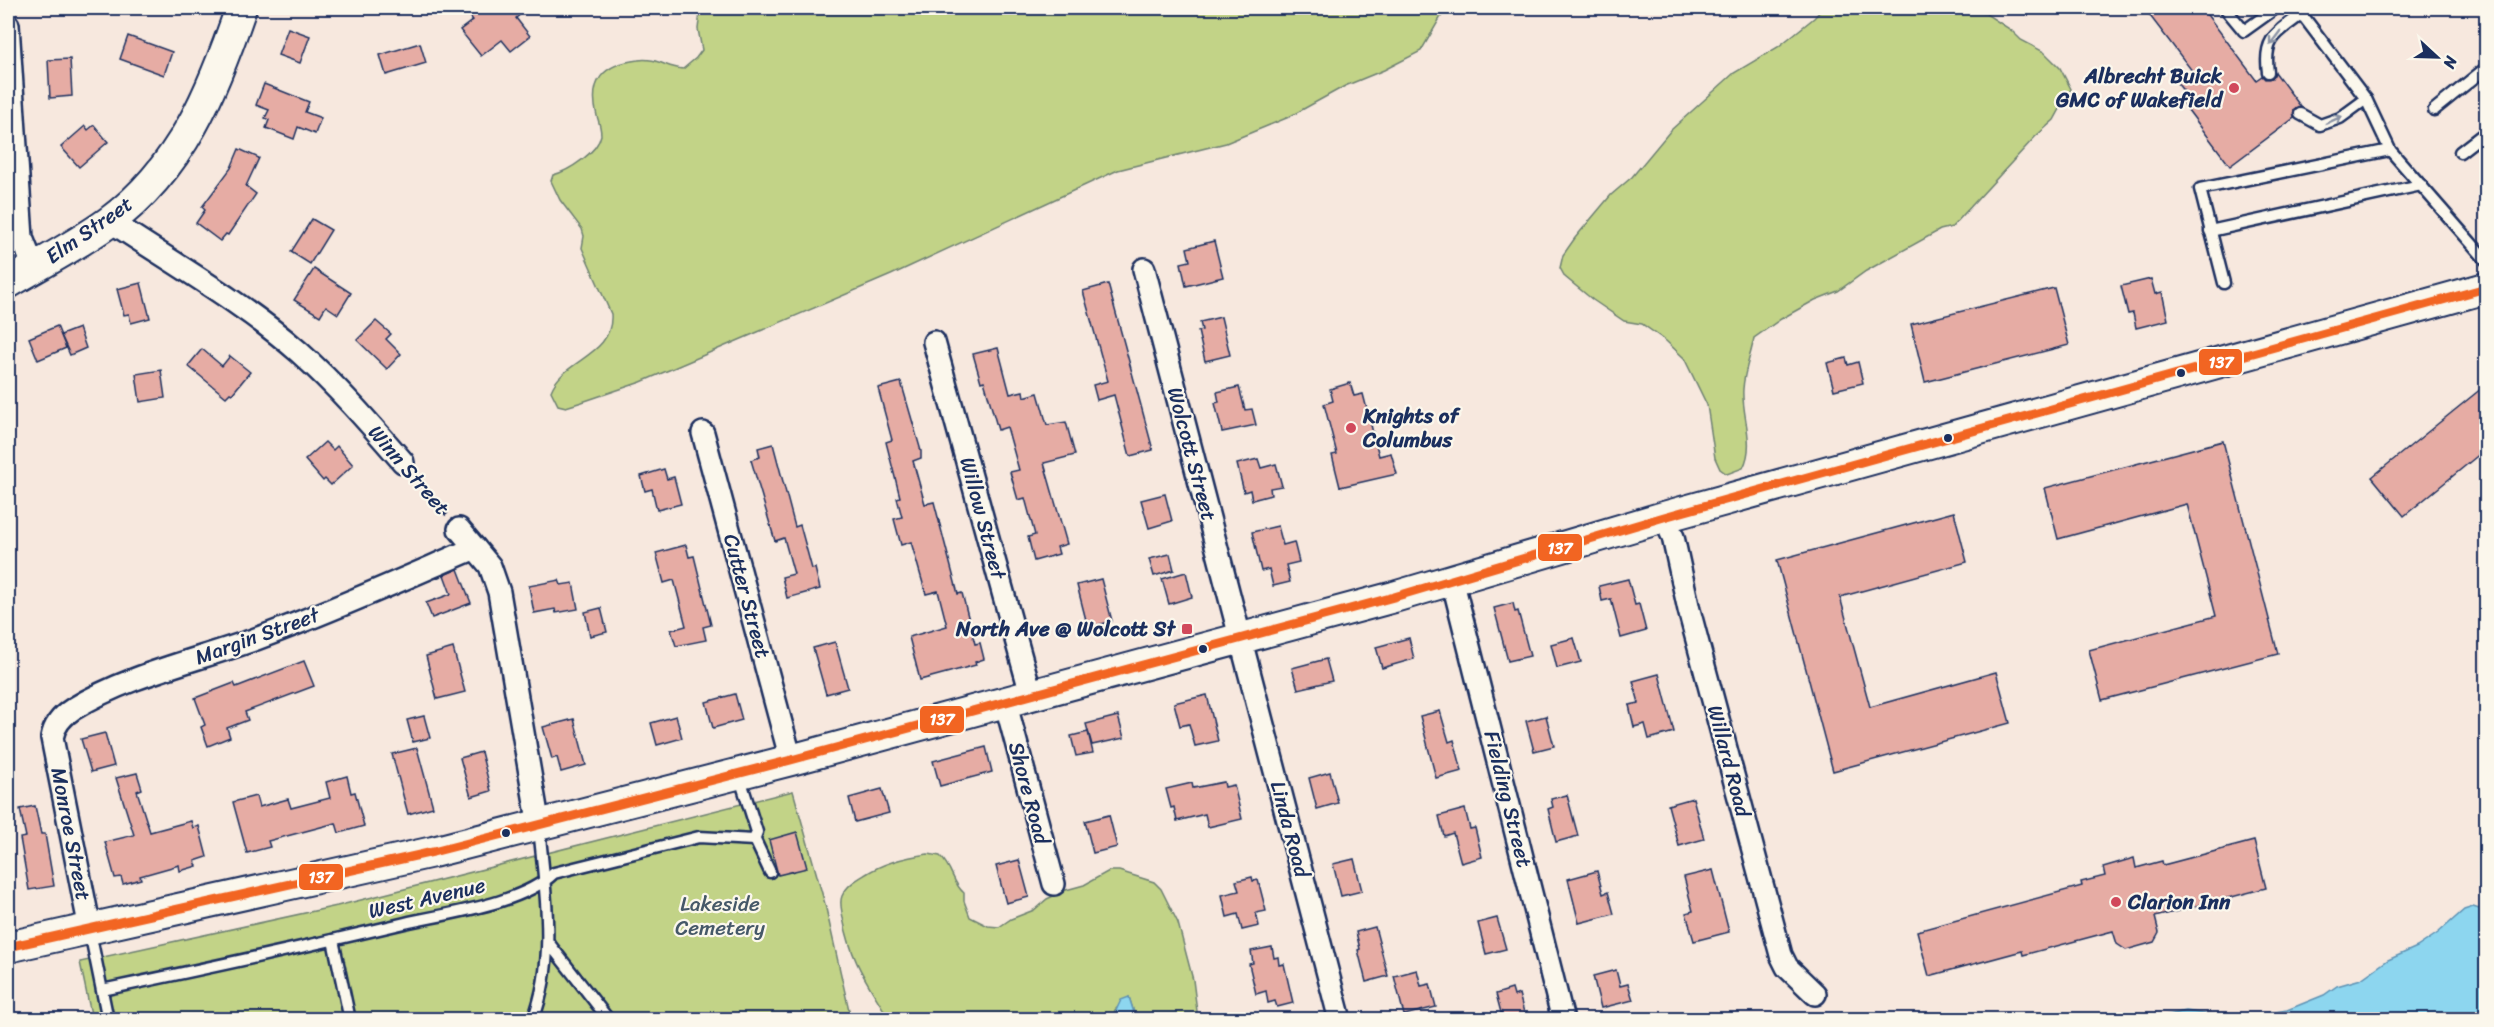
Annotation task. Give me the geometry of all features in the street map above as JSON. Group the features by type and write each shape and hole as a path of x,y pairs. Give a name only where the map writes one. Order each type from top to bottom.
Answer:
{"street":[{"name":"Elm Street","path":"8,283 110,221 148,186 183,143 212,88 241,8"},
{"path":"8,25 22,238 34,268"},
{"name":"Winn Street","path":"110,221 243,310 297,351 336,387 403,462"},
{"name":"Wolcott Street","path":"1144,269 1240,639"},
{"path":"8,947 539,826 1240,639 1664,516 2487,288"},
{"name":"Willow Street","path":"934,342 1018,698"},
{"name":"Cutter Street","path":"703,433 790,759"},
{"name":"Willard Road","path":"1664,516 1672,537 1692,621 1781,955 1787,967 1815,994"},
{"name":"Winn Street","path":"459,529 490,566 500,592 539,826"},
{"name":"Margin Street","path":"52,738 58,722 68,712 117,687 256,639 475,548"},
{"name":"Fielding Street","path":"1452,579 1563,1020"},
{"name":"Linda Road","path":"1240,639 1340,1020"},
{"name":"Shore Road","path":"1018,698 1054,884"},
{"name":"Monroe Street","path":"52,738 90,929"}],"lane":[{"path":"2225,8 2244,31 2276,8"},
{"path":"2268,72 2265,54 2274,35 2300,11 2366,99 2390,150 2487,260"},
{"path":"2434,110 2487,68"},
{"path":"2300,114 2320,125 2340,118 2366,99"},
{"path":"2460,152 2487,132"},
{"path":"2224,283 2200,189 2390,150"},
{"path":"2210,231 2421,185"},
{"path":"738,772 757,832 755,840 770,872"},
{"path":"533,1020 545,969 548,942 539,826"},
{"name":"West Avenue","path":"102,990 333,940 514,897 544,884 554,873 699,837 755,840"},
{"path":"90,929 108,1020"},
{"path":"333,940 350,1020"},
{"path":"548,942 609,1020"}],"path":[{"name":"Winn Street","path":"403,462 459,529"}],"green space":[{"path":"708,8 1446,8 1421,51 1345,86 1289,117 1226,143 1118,170 891,275 641,382 566,407 558,405 551,391 557,380 605,339 610,328 611,314 582,248 584,236 582,229 560,200 551,181 553,175 582,160 599,141 601,132 595,93 601,76 607,70 626,62 644,59 683,69 702,50 698,29 700,13"},
{"path":"1823,8 1977,8 2011,30 2021,40 2044,52 2060,68 2071,89 2054,120 2035,137 1952,227 1940,230 1866,271 1838,291 1815,300 1781,319 1754,338 1743,389 1748,439 1747,459 1743,468 1727,474 1720,469 1715,458 1707,405 1684,358 1666,341 1642,324 1624,321 1593,300 1565,277 1560,268 1563,255 1575,238 1611,195 1632,177 1671,130 1734,73 1778,47"},
{"name":"Lakeside Cemetery","path":"793,791 825,904 851,1019 92,1019 80,962 337,906"},
{"path":"928,854 940,856 948,865 957,885 964,893 964,901 970,917 988,926 999,927 1011,919 1034,910 1047,899 1084,885 1109,871 1119,871 1154,882 1161,889 1178,923 1193,980 1198,1019 1136,1019 1129,997 1115,1010 1112,1019 889,1019 867,982 851,948 841,899 849,886 873,870 896,861"}],"water":[{"path":"2473,907 2486,911 2486,1019 2150,1019 2186,1011 2205,1014 2264,1014 2287,1010 2324,995 2337,986 2361,979 2388,960 2417,947 2438,933 2464,910"},
{"path":"1129,997 1136,1019 1112,1019 1121,1000"}],"building":[{"path":"478,8 528,8 516,18 530,36 511,51 502,40 481,56 460,30 473,20 469,15"},
{"name":"Albrecht Buick GMC of Wakefield","path":"2144,8 2202,8 2256,80 2262,76 2265,79 2272,78 2275,72 2301,107 2294,110 2294,118 2230,166 2179,98 2185,93 2177,83 2193,72"},
{"path":"288,28 310,36 300,63 278,55"},
{"path":"128,36 172,52 164,75 120,59"},
{"path":"420,43 426,63 386,75 380,55"},
{"path":"70,59 72,96 50,98 48,60"},
{"path":"264,84 309,102 305,112 321,118 315,134 298,127 294,139 266,128 269,120 265,118 269,110 256,105"},
{"path":"94,125 108,142 79,167 61,147 85,126 88,130"},
{"path":"239,149 259,158 246,186 256,194 228,235 226,234 220,241 196,223 205,210 202,207 231,168"},
{"path":"312,219 331,230 310,264 291,252"},
{"path":"1214,241 1223,277 1186,286 1181,263 1190,261 1187,248"},
{"path":"314,269 351,293 338,314 326,306 320,316 294,300"},
{"path":"2151,279 2155,294 2162,292 2168,320 2136,328 2133,313 2128,314 2121,286"},
{"path":"141,283 150,318 131,323 129,314 124,315 117,289"},
{"path":"1108,284 1153,450 1130,456 1114,395 1097,400 1093,385 1108,381 1083,291"},
{"path":"2054,288 2069,345 1925,382 1911,324"},
{"path":"1221,317 1230,355 1205,361 1198,331 1202,330 1200,322"},
{"path":"376,321 391,334 386,339 401,354 387,369 357,340"},
{"path":"57,326 66,348 38,360 29,338"},
{"path":"79,328 86,348 70,355 61,335"},
{"path":"998,348 1010,394 1023,391 1024,397 1038,393 1047,425 1066,422 1075,455 1044,463 1067,544 1057,547 1059,554 1034,561 1028,537 1035,535 1025,498 1018,500 1010,472 1019,470 1007,427 998,430 984,381 981,382 973,354"},
{"path":"202,349 222,366 230,356 250,372 232,394 226,397 188,366"},
{"path":"1846,358 1848,365 1858,362 1863,383 1834,390 1827,363"},
{"path":"161,370 165,398 140,402 136,374"},
{"path":"901,382 921,451 921,458 913,461 925,504 934,502 958,594 962,593 975,644 980,643 984,659 975,662 976,665 920,680 909,637 947,626 938,591 926,594 911,542 901,545 894,519 902,517 897,498 900,497 886,442 892,440 878,388"},
{"name":"Knights of Columbus","path":"1350,383 1354,396 1363,394 1379,456 1391,453 1397,474 1340,487 1332,455 1337,454 1324,404 1333,401 1330,389"},
{"path":"2487,384 2487,448 2404,516 2372,477"},
{"path":"1239,387 1245,410 1252,409 1256,425 1222,432 1215,403 1219,402 1217,392"},
{"path":"2223,441 2278,654 2102,700 2089,650 2216,616 2187,504 2058,539 2045,488"},
{"path":"325,442 333,450 337,446 353,465 331,485 325,479 323,481 305,460"},
{"path":"773,444 795,527 800,525 820,589 787,598 782,577 794,574 784,538 775,541 751,460 760,457 758,448"},
{"path":"1258,459 1261,468 1276,464 1282,486 1270,488 1271,495 1252,500 1250,490 1244,492 1237,464"},
{"path":"664,469 667,479 674,477 681,504 657,510 652,489 645,491 641,476"},
{"path":"1165,494 1172,521 1149,528 1141,500"},
{"path":"1954,512 1967,562 1840,597 1870,707 1996,672 2010,723 1833,771 1777,560"},
{"path":"1278,526 1283,545 1294,542 1299,562 1286,565 1290,582 1273,586 1269,569 1261,571 1252,532"},
{"path":"686,545 689,557 694,556 711,625 703,627 706,640 676,646 671,630 686,626 674,580 664,583 656,553"},
{"path":"1170,554 1174,570 1154,576 1149,559"},
{"path":"458,569 471,603 432,618 426,603 451,594 444,575"},
{"path":"1186,572 1192,597 1169,604 1162,579"},
{"path":"1101,579 1112,621 1088,628 1077,585"},
{"path":"1628,579 1635,605 1639,604 1646,631 1621,638 1611,599 1602,601 1599,586"},
{"path":"559,580 561,585 573,583 578,609 556,613 555,609 534,613 529,586"},
{"path":"1513,603 1515,612 1518,611 1530,656 1508,661 1494,608"},
{"path":"601,608 607,632 590,636 585,612"},
{"path":"1409,638 1414,659 1382,668 1376,647"},
{"path":"1574,638 1581,662 1557,668 1551,644"},
{"path":"835,642 848,688 826,694 813,648"},
{"path":"453,648 465,692 437,699 426,656"},
{"path":"1326,659 1332,681 1298,689 1292,668"},
{"path":"304,661 314,686 245,712 248,720 227,728 230,737 208,746 201,727 205,725 195,698 234,683 236,687"},
{"path":"1659,674 1674,732 1649,739 1645,724 1634,727 1629,705 1639,703 1633,681"},
{"path":"735,694 742,720 713,728 706,702"},
{"path":"1207,695 1218,741 1195,746 1189,724 1180,726 1174,703"},
{"path":"1440,711 1449,742 1454,740 1462,771 1436,778 1420,716"},
{"path":"424,716 430,738 413,742 407,720"},
{"path":"676,716 682,738 657,745 651,723"},
{"path":"1118,716 1124,738 1092,745 1086,724"},
{"path":"1546,716 1554,746 1534,751 1526,721"},
{"path":"574,719 586,765 561,772 557,757 552,759 543,727"},
{"path":"1088,732 1093,753 1076,756 1071,736"},
{"path":"105,733 114,766 91,772 81,739"},
{"path":"986,747 992,772 940,786 933,761"},
{"path":"417,748 433,807 408,814 392,754"},
{"path":"481,752 491,791 471,797 460,758"},
{"path":"1330,772 1338,803 1317,809 1309,778"},
{"path":"137,773 142,789 137,791 150,832 191,821 193,828 199,826 207,857 195,861 197,866 180,871 179,865 140,876 141,879 123,884 121,877 115,878 105,842 134,835 116,778"},
{"path":"347,776 351,793 355,792 364,826 339,833 336,823 268,841 270,847 247,853 233,802 256,796 259,807 288,799 291,808 330,798 326,782"},
{"path":"1224,782 1225,787 1234,785 1242,819 1208,827 1205,814 1177,821 1166,789 1192,783 1193,788"},
{"path":"882,789 889,813 855,822 849,798"},
{"path":"1567,795 1578,836 1556,842 1548,809 1553,807 1551,799"},
{"path":"1693,798 1704,839 1679,846 1668,805"},
{"path":"35,806 41,834 45,834 54,886 29,890 20,838 26,837 20,809"},
{"path":"1465,809 1470,829 1475,828 1482,857 1461,863 1453,833 1444,836 1439,816"},
{"path":"1109,815 1117,847 1093,853 1085,821"},
{"path":"797,832 807,868 778,875 769,840"},
{"name":"Clarion Inn","path":"2254,841 2266,888 2155,917 2159,933 2154,942 2126,950 2117,944 2113,931 2023,955 2022,951 1929,976 1917,931 2082,886 2081,882 2105,876 2103,867 2134,858 2136,868 2162,861 2163,865"},
{"path":"1354,859 1362,891 1341,896 1333,864"},
{"path":"1019,860 1029,897 1006,903 996,866"},
{"path":"1713,870 1729,932 1694,941 1686,913 1693,911 1684,877"},
{"path":"1597,871 1603,894 1608,892 1614,914 1579,923 1568,879"},
{"path":"1252,877 1253,881 1258,880 1266,911 1256,913 1259,926 1242,930 1238,914 1227,917 1222,895 1239,891 1236,881"},
{"path":"1497,918 1506,949 1486,954 1478,923"},
{"path":"1375,927 1388,976 1366,982 1356,932"},
{"path":"1272,947 1274,958 1278,957 1279,965 1284,964 1293,1003 1277,1007 1275,1001 1268,1003 1266,991 1256,994 1249,964 1253,963 1251,951"},
{"path":"1417,970 1421,986 1430,984 1436,1007 1404,1015 1394,976"},
{"path":"1616,970 1620,986 1628,984 1633,1000 1601,1008 1593,976"},
{"path":"1512,989 1514,996 1519,994 1526,1020 1503,1020 1496,994"}],"transit line":[{"name":"137","path":"8,947 433,852 791,760 1394,597 1664,517 2486,288"}],"place":[{"name":"Albrecht Buick GMC of Wakefield","path":"2234,88"},
{"name":"Knights of Columbus","path":"1351,428"},
{"name":"North Ave @ Wolcott St","path":"1187,629"},
{"name":"Clarion Inn","path":"2116,902"}]}
